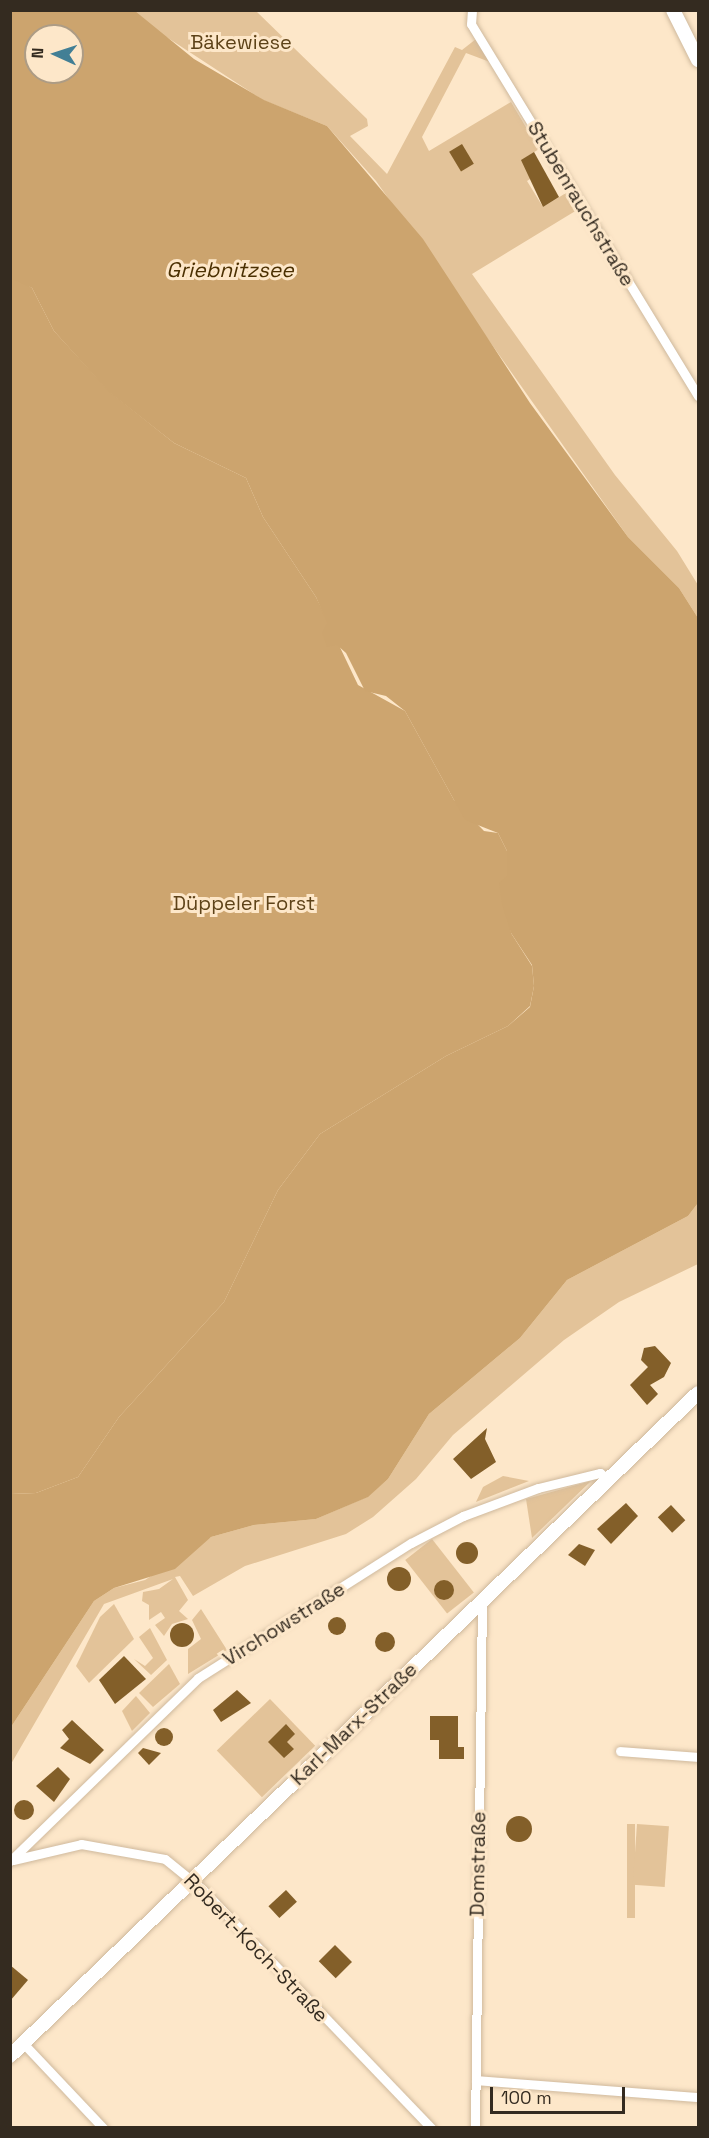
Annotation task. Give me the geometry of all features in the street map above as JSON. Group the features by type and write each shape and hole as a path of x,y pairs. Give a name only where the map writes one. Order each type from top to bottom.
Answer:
{"street":[{"name":"Stubenrauchstraße","path":"472,10 471,24 699,396"},
{"path":"673,10 699,60"},
{"name":"Karl-Marx-Straße","path":"10,2056 699,1393"},
{"name":"Virchowstraße","path":"11,1861 198,1678 411,1543 463,1516 568,1480 600,1473 608,1479"},
{"name":"Domstraße","path":"475,2127 482,1601"},
{"path":"620,1752 699,1757"},
{"name":"Robert-Koch-Straße","path":"11,1861 48,1849 107,1845 165,1859 193,1880 430,2127"},
{"path":"23,2043 103,2127"},
{"path":"476,2080 699,2097"}],"green space":[{"name":"Bäkewiese","path":"111,11 256,11 367,119 368,126 350,136 387,174 455,47 462,50 476,39 490,62 466,53 422,137 429,151 511,102 539,149 522,160 535,176 527,181 543,207 566,193 577,210 472,274 615,475 677,551 698,585 698,618 679,588 628,537 376,181 327,126 263,100 168,38"},
{"name":"Düppeler Forst","path":"10,274 32,288 54,331 110,392 174,443 246,478 263,517 316,597 358,685 405,711 454,800 484,831 498,833 507,851 511,933 532,966 534,986 530,1006 508,1026 446,1056 320,1134 278,1190 224,1302 119,1417 78,1477 36,1493 11,1494"},
{"path":"698,1203 698,1264 619,1302 564,1340 453,1435 416,1479 373,1517 346,1534 245,1566 193,1596 180,1576 175,1577 188,1600 179,1611 188,1619 172,1624 164,1636 155,1625 165,1618 161,1612 149,1620 149,1605 142,1601 143,1592 159,1589 173,1579 104,1604 11,1764 11,1727 94,1601 114,1588 145,1580 211,1537 254,1525 316,1519 367,1497 388,1479 429,1414 520,1338 567,1280 688,1216"},
{"path":"503,1476 529,1481 476,1502 483,1487"},
{"path":"591,1481 532,1538 526,1499"},
{"path":"432,1539 474,1593 447,1614 405,1560"},
{"path":"114,1604 134,1639 89,1683 76,1666 100,1617"},
{"path":"201,1609 227,1650 188,1674 188,1649 201,1639 192,1620"},
{"path":"150,1628 167,1660 151,1675 134,1659 145,1666 153,1658 139,1637"},
{"path":"169,1664 180,1684 153,1707 139,1693"},
{"path":"136,1696 150,1713 132,1731 122,1711"},
{"path":"270,1699 315,1746 262,1797 217,1750"},
{"path":"627,1824 635,1824 635,1918 627,1918"},
{"path":"637,1824 669,1826 665,1887 633,1885"}],"water":[{"name":"Griebnitzsee","path":"11,10 135,11 194,59 264,100 327,126 423,239 530,403 628,537 679,588 698,618 698,1203 688,1216 567,1280 520,1338 429,1414 388,1479 368,1497 316,1519 254,1525 211,1537 175,1569 114,1588 94,1601 11,1727 11,1494 36,1493 78,1477 119,1417 224,1302 278,1190 320,1134 446,1056 508,1026 530,1007 534,986 532,965 511,933 502,904 499,883 507,876 507,851 498,833 465,820 405,711 386,696 365,691 346,653 337,645 327,647 322,633 327,623 316,597 263,517 246,478 174,443 109,392 54,331 32,288 12,279"}],"building":[{"path":"462,144 474,164 461,171 449,152"},
{"path":"534,152 559,197 543,207 521,160"},
{"path":"655,1346 671,1363 664,1377 650,1385 658,1394 647,1405 630,1385 648,1367 641,1360 644,1348"},
{"path":"487,1428 485,1439 496,1462 471,1479 453,1459"},
{"path":"626,1503 638,1516 611,1544 597,1529"},
{"path":"671,1505 685,1520 672,1533 658,1517"},
{"path":"467,1542 475,1545 478,1553 475,1561 467,1564 459,1561 456,1553 459,1545"},
{"path":"579,1544 595,1550 585,1566 568,1555"},
{"path":"399,1567 404,1568 410,1574 410,1584 404,1590 399,1591 394,1590 388,1584 387,1579 388,1574 394,1568"},
{"path":"444,1580 451,1583 454,1590 451,1597 444,1600 437,1597 434,1590 437,1583"},
{"path":"337,1617 343,1620 346,1626 343,1632 337,1635 331,1632 328,1626 331,1620"},
{"path":"182,1623 191,1626 194,1635 191,1644 182,1647 173,1644 170,1635 173,1626"},
{"path":"385,1632 392,1635 395,1642 392,1649 385,1652 378,1649 375,1642 378,1635"},
{"path":"124,1656 146,1679 115,1704 99,1680"},
{"path":"237,1690 251,1703 221,1722 213,1710"},
{"path":"430,1716 458,1716 458,1747 464,1747 464,1759 439,1759 439,1740 430,1740"},
{"path":"72,1720 104,1750 90,1764 60,1748 69,1739 62,1730"},
{"path":"286,1724 295,1734 287,1742 294,1749 284,1758 268,1742"},
{"path":"164,1728 170,1731 173,1737 170,1743 164,1746 158,1743 155,1737 158,1731"},
{"path":"143,1748 161,1753 149,1765 138,1753"},
{"path":"58,1767 70,1779 54,1802 36,1786"},
{"path":"24,1800 31,1803 34,1810 31,1817 24,1820 17,1817 14,1810 17,1803"},
{"path":"519,1816 528,1820 532,1829 528,1838 519,1842 510,1838 506,1829 510,1820"},
{"path":"286,1890 297,1902 279,1918 268,1906"},
{"path":"335,1945 352,1962 336,1978 319,1961"},
{"path":"10,1965 28,1980 10,2001"}]}
